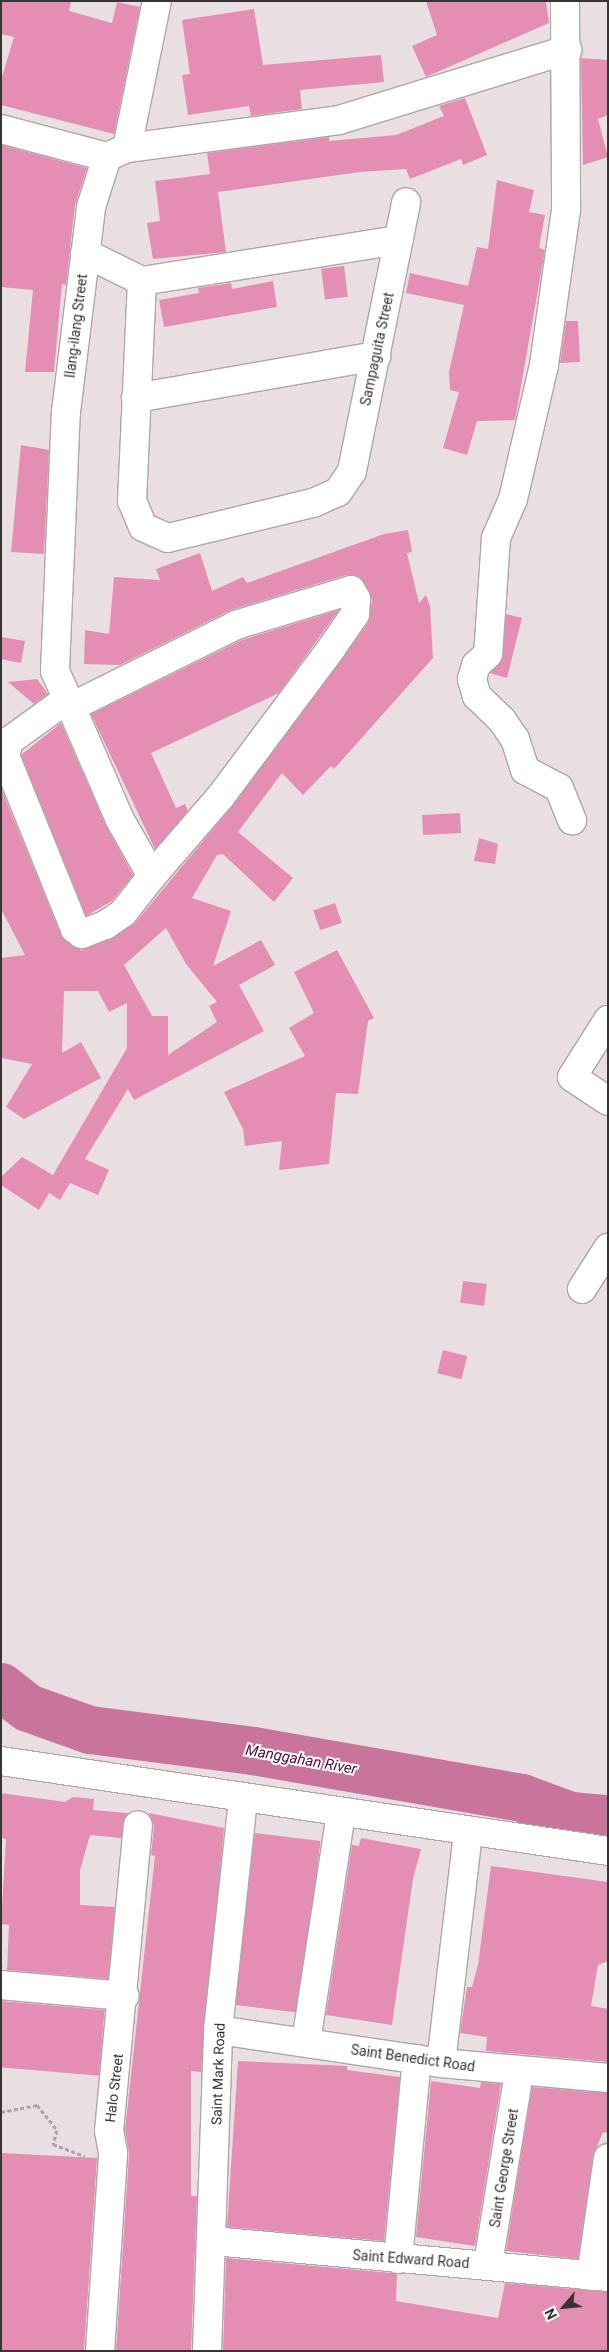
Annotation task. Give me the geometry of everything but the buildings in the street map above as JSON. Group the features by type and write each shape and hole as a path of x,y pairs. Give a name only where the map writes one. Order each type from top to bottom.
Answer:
{"street":[{"path":"565,1 567,50 566,210 544,365 513,499 496,538 488,654 476,665 472,679 476,696 502,720 515,739 525,770 559,788 572,821"},
{"name":"Ilang-ilang Street","path":"71,707 55,671 66,412 85,253 91,207 117,153 159,2"},
{"path":"1,129 117,153 340,120 567,50"},
{"name":"Sampaguita Street","path":"136,398 132,501 143,528 155,535 168,538 313,503 338,492 352,471 406,202"},
{"path":"85,253 142,281 399,240"},
{"path":"142,281 136,398 376,356"},
{"path":"351,590 356,600 355,614 331,649 220,796 152,876 123,913 105,926 82,934 75,929 5,756 9,742 59,705 71,707 236,625 351,590"},
{"path":"71,707 120,820 152,876"},
{"path":"608,1020 572,1076 608,1101"},
{"path":"582,1289 608,1248"},
{"path":"1,1761 243,1799 608,1851"},
{"name":"Saint Mark Road","path":"206,2351 213,2241 218,2030 243,1799"},
{"path":"306,2042 341,1813"},
{"name":"Halo Street","path":"100,2351 113,2153 109,2131 125,1996 138,1825"},
{"path":"398,2259 468,1832"},
{"path":"1,1985 125,1996"},
{"name":"Saint Benedict Road","path":"218,2030 429,2061 519,2072 608,2078"},
{"name":"Saint George Street","path":"488,2264 519,2072"},
{"path":"600,2276 608,2158"},
{"name":"Saint Edward Road","path":"213,2241 398,2259 488,2264 600,2276"}],"path":[{"path":"1,2112 37,2105 49,2115 57,2130 53,2144 61,2150 84,2156 113,2153"}],"waterway":[{"name":"Manggahan River","path":"1,1687 28,1708 90,1730 253,1751 522,1798 571,1816 608,1819"},
{"path":"1,1711 28,1708"}]}
